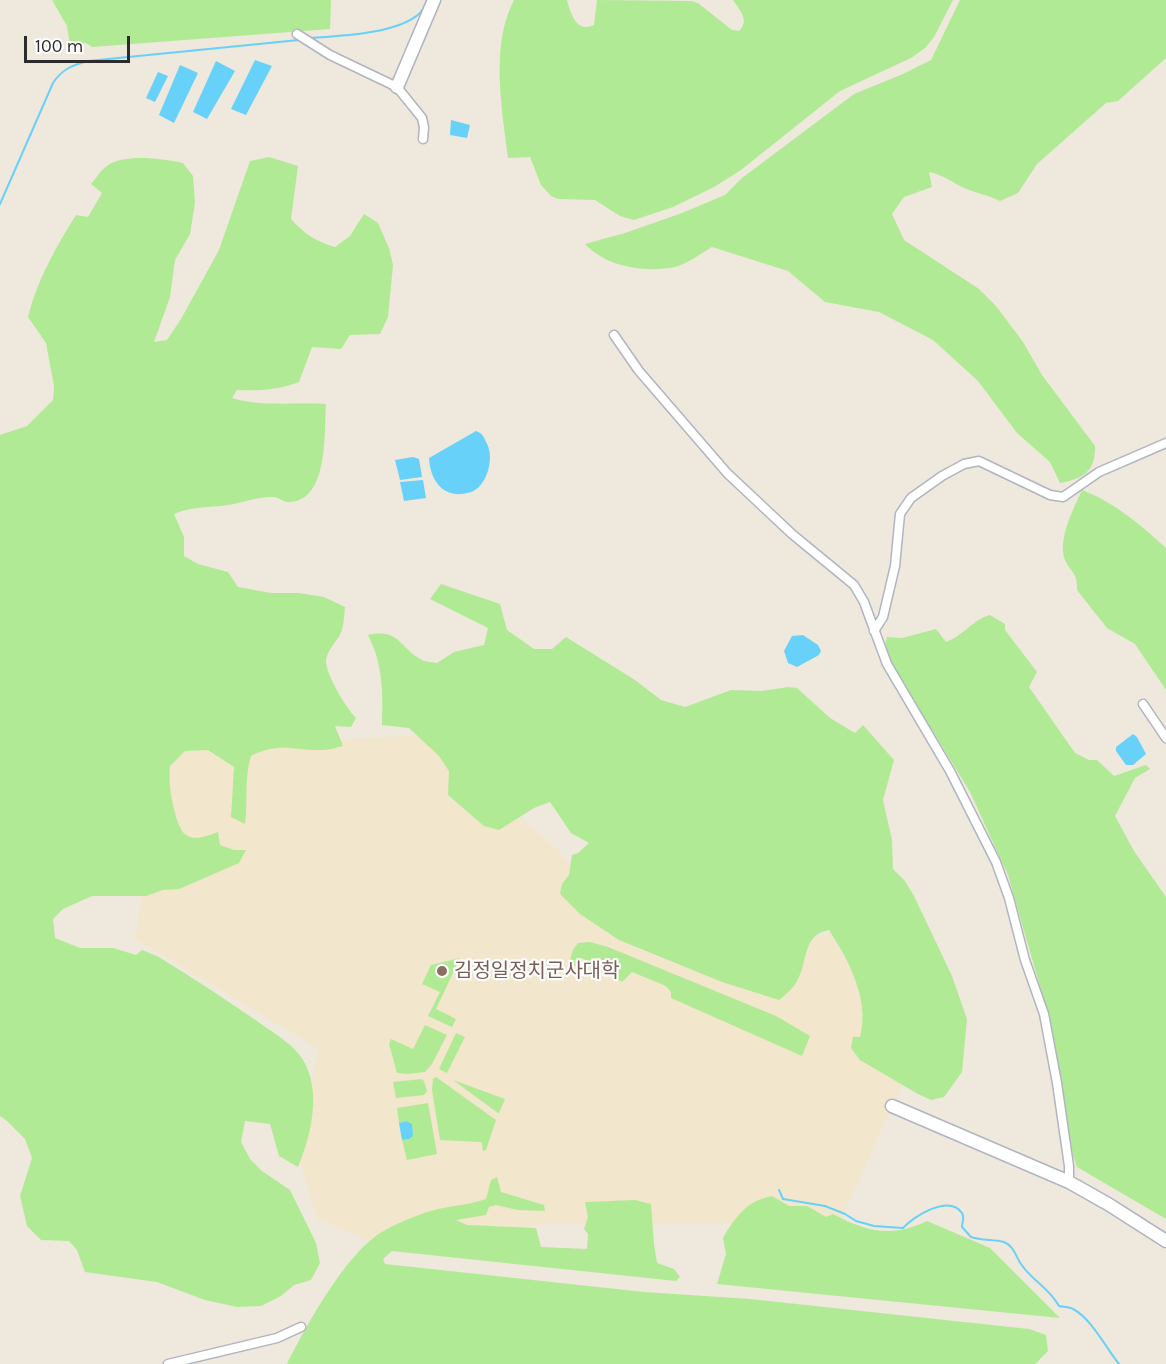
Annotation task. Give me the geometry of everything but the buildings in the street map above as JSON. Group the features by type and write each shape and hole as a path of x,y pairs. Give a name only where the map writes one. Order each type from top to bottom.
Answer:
{"street":[{"path":"397,87 434,0"},
{"path":"297,34 330,55 397,87 422,118 423,140"},
{"path":"614,335 639,371 733,480 792,534 854,585 864,602 887,664 950,771 996,862 1009,898 1025,960 1044,1014 1057,1083 1070,1182"},
{"path":"874,632 883,617 895,566 900,514 910,498 942,476 964,464 979,461 1050,495 1064,497 1099,472 1166,443"},
{"path":"1143,704 1166,738"},
{"path":"892,1106 1070,1182 1166,1241"},
{"path":"168,1364 278,1338 301,1327"}],"shaded area":[{"name":"김정일정치군사대학","path":"428,735 560,852 632,947 760,995 809,939 831,933 906,1076 838,1225 557,1223 373,1243 317,1218 298,1155 318,1048 135,939 168,749"}],"green space":[{"path":"52,0 331,0 330,29 92,47 86,43 70,45 67,26"},
{"path":"514,0 567,0 575,21 588,27 594,25 597,0 691,1 698,3 732,30 739,31 744,19 733,0 953,0 934,37 925,48 911,58 840,91 741,170 714,187 673,207 634,220 620,216 595,200 558,199 551,196 541,185 530,157 508,158 501,98 500,57 502,37"},
{"path":"960,0 1166,0 1166,58 1118,101 1106,103 1037,164 1018,193 1000,201 929,172 932,187 904,197 892,214 904,240 979,289 996,306 1023,342 1042,375 1095,446 1095,455 1090,468 1075,479 1060,483 1050,462 1017,433 978,381 933,340 879,312 825,302 788,271 712,247 690,261 675,267 651,269 615,263 594,252 585,244 625,233 725,195 742,178 854,94 931,60"},
{"path":"269,157 298,166 291,219 311,236 335,247 350,236 364,214 378,223 389,248 393,265 388,317 380,334 350,335 341,349 312,347 299,382 284,387 237,390 232,398 266,403 326,404 322,463 312,490 303,498 290,502 275,497 262,498 174,514 184,537 184,556 198,564 228,572 238,587 271,593 299,593 324,597 345,607 341,632 326,660 337,690 356,718 351,727 335,726 343,746 329,750 279,748 261,751 251,756 245,824 231,817 234,767 208,750 185,751 170,766 172,798 180,827 187,836 193,838 218,832 220,845 234,850 246,850 239,863 179,889 163,890 146,896 92,896 63,909 53,919 55,938 80,948 113,948 136,955 142,950 157,956 294,1048 309,1072 313,1099 312,1114 307,1142 298,1167 279,1156 270,1124 245,1121 241,1142 250,1159 262,1171 290,1190 316,1243 320,1263 311,1280 294,1285 281,1296 261,1306 237,1307 205,1300 157,1282 85,1272 77,1250 69,1241 41,1240 27,1226 20,1196 32,1158 25,1139 0,1116 0,435 27,426 53,400 54,386 46,343 28,317 42,277 76,215 88,217 102,193 91,184 103,170 123,159 155,159 183,163 193,176 195,203 190,234 175,260 170,297 154,342 167,340 219,250 250,161"},
{"path":"1082,490 1116,508 1166,548 1166,690 1135,644 1107,628 1077,590 1075,576 1065,560 1063,543 1071,515"},
{"path":"441,584 500,604 507,630 534,649 552,649 566,637 635,680 661,700 685,707 731,690 762,691 797,688 830,718 855,733 863,725 894,760 883,800 892,840 893,869 905,881 914,896 952,976 967,1019 962,1072 944,1097 931,1100 918,1094 860,1060 851,1048 853,1037 860,1037 862,1009 860,995 844,955 829,930 814,937 796,982 790,991 779,1000 722,982 619,940 580,914 560,894 562,884 569,875 572,855 578,853 589,843 571,833 550,802 534,808 499,830 484,826 448,795 449,771 439,756 409,728 382,725 382,690 379,668 368,635 387,634 422,660 437,663 454,652 484,645 488,628 430,599"},
{"path":"990,615 1005,624 1005,630 1037,672 1029,687 1075,753 1089,760 1097,760 1114,776 1146,765 1150,769 1135,778 1115,816 1134,851 1166,897 1166,1219 1077,1167 1047,1011 1008,875 970,792 891,663 885,645 887,637 902,638 936,629 946,642 958,636 978,620"},
{"path":"590,942 608,947 776,1016 810,1036 802,1056 671,998 671,992 666,986 632,972 622,982 614,978 616,973 581,958 577,967 569,963 578,943"},
{"path":"460,958 436,1009 456,1019 452,1027 428,1016 440,992 422,984 431,965"},
{"path":"425,1025 447,1035 432,1064 425,1072 397,1073 389,1044 391,1039 413,1049"},
{"path":"456,1033 465,1037 447,1073 439,1069"},
{"path":"436,1077 496,1120 486,1150 483,1151 480,1142 440,1140 432,1090 433,1079"},
{"path":"421,1079 427,1091 424,1095 396,1098 393,1082"},
{"path":"453,1080 505,1099 499,1113 498,1113"},
{"path":"428,1103 437,1154 407,1160 402,1140 409,1139 405,1121 399,1123 397,1108"},
{"path":"497,1177 501,1192 544,1205 545,1211 518,1210 496,1205 489,1207 486,1215 456,1220 467,1225 536,1228 541,1247 587,1249 588,1234 584,1229 588,1217 585,1202 635,1200 651,1204 657,1263 674,1269 680,1277 676,1281 392,1251 383,1259 385,1264 644,1292 750,1299 1029,1329 1046,1335 1048,1351 1035,1364 287,1364 328,1292 368,1242 387,1229 419,1215 486,1199 491,1180"},
{"path":"772,1196 789,1206 807,1206 826,1217 833,1214 857,1225 879,1231 902,1230 927,1221 990,1248 1060,1318 717,1284 726,1254 723,1238 743,1211 755,1201"}],"water":[{"path":"255,60 272,66 246,115 231,109"},
{"path":"216,61 235,71 207,119 193,112"},
{"path":"180,65 198,73 174,123 159,115"},
{"path":"158,72 168,76 155,102 146,98"},
{"path":"451,120 470,125 467,138 450,135"},
{"path":"476,431 483,436 489,449 490,462 486,475 480,486 472,492 454,494 448,492 434,478 429,458"},
{"path":"413,457 419,459 422,477 400,480 395,460"},
{"path":"423,480 426,498 404,501 400,482"},
{"path":"803,635 818,645 821,651 819,655 797,667 788,663 784,651 792,636"},
{"path":"1133,734 1146,754 1133,765 1126,765 1116,751 1116,747"},
{"path":"406,1121 412,1124 413,1136 402,1140 399,1123"}],"waterway":[{"path":"310,38 383,30 410,20 420,13 427,0"},
{"path":"0,204 53,83 68,68 88,61 299,40"},
{"path":"779,1190 783,1199 825,1206 856,1221 874,1226 903,1228 932,1209 941,1206 956,1208 963,1215 962,1227 971,1237 1000,1241 1010,1246 1021,1264 1059,1306 1072,1308 1086,1319 1119,1364"}],"place":[{"name":"김정일정치군사대학","path":"442,971"}]}
